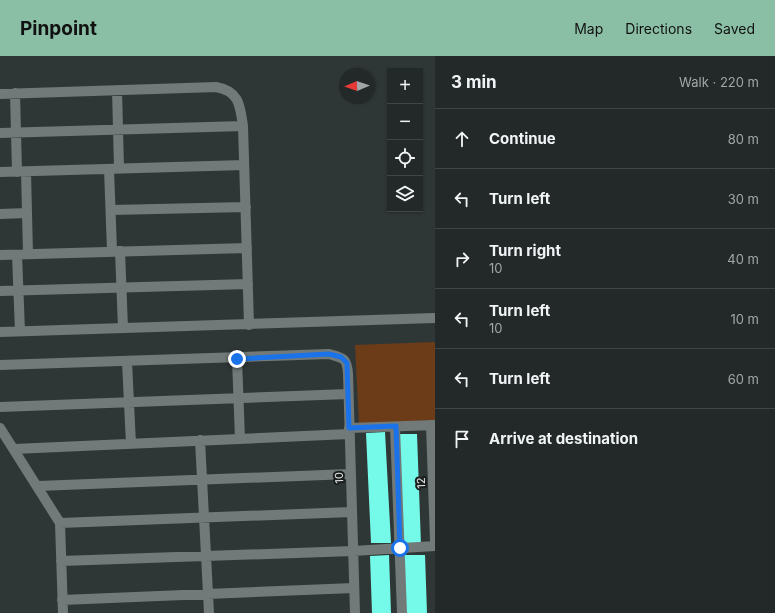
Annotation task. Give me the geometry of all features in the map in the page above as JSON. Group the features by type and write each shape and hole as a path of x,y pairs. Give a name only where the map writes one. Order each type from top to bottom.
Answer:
{"street":[{"path":"0,94 224,88 231,92 237,98 241,110 243,126 249,325"},
{"path":"117,90 118,129 111,210 121,287 122,328"},
{"path":"15,93 16,132 27,213 18,290 20,331"},
{"path":"0,133 243,126"},
{"path":"0,172 244,165"},
{"path":"111,210 246,207"},
{"path":"0,214 27,213"},
{"path":"0,255 247,248"},
{"path":"0,291 248,284"},
{"path":"0,332 435,318"},
{"name":"10","path":"237,359 329,354 341,357 347,363 355,613"},
{"path":"0,365 237,359 240,439"},
{"path":"127,362 131,444"},
{"path":"0,407 348,394"},
{"path":"14,449 240,439 396,426 433,425"},
{"name":"12","path":"433,425 435,541"},
{"path":"396,426 402,613"},
{"path":"0,428 60,523 62,613"},
{"path":"200,440 209,613"},
{"path":"38,486 350,474"},
{"path":"60,523 352,512"},
{"path":"61,560 353,551 435,546"},
{"path":"62,600 354,588"}],"shaded area":[{"path":"435,342 435,420 359,424 355,345"}],"building":[{"path":"385,432 391,543 371,543 366,433"},
{"path":"397,434 417,434 421,545 401,545"},
{"path":"389,555 391,613 372,613 370,556"},
{"path":"403,555 425,555 427,613 404,613"}],"route":[{"path":"237,359 329,354 341,357 347,363 349,428 396,426 400,548"}]}
